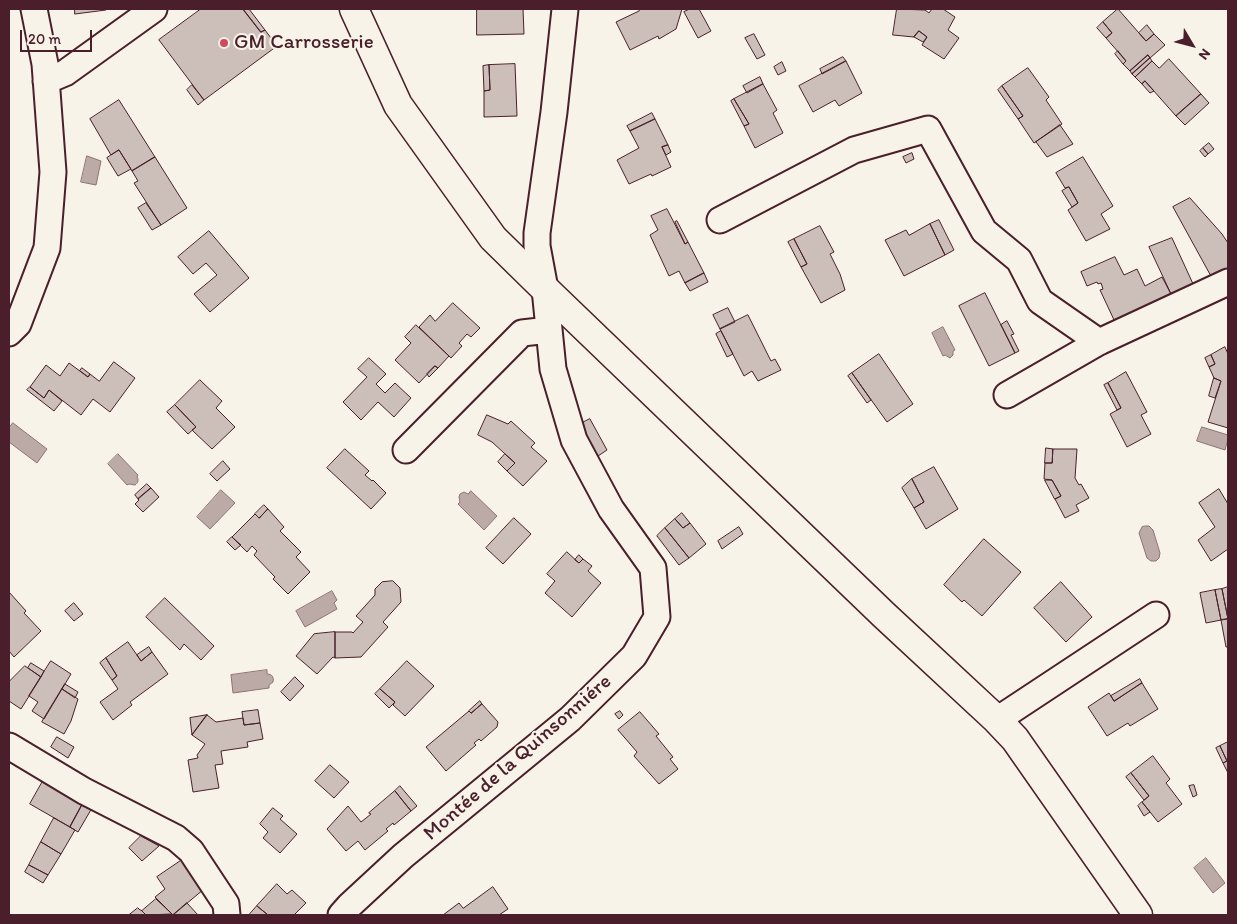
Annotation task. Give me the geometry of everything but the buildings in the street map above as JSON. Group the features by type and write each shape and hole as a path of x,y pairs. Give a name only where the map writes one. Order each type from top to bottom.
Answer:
{"main road":[{"path":"354,9 398,105 493,238 884,615 997,720 1015,739 1138,915"}],"street":[{"path":"9,333 18,324 47,248 53,172 45,64 34,9"},
{"path":"46,81 65,73 154,9"},
{"name":"Montée de la Quinsonniére","path":"341,915 403,856 570,719 634,656 657,617 653,568 611,509 574,440 553,369 545,289 537,246 537,233 554,112 565,9"},
{"path":"720,220 854,150 928,129 984,231 1019,260 1040,301 1099,342"},
{"path":"1007,395 1099,342 1228,282"},
{"path":"406,450 522,333 549,330"},
{"path":"997,720 1156,615"},
{"path":"9,746 84,792 176,838 191,851 226,904 228,915"}],"shaded area":[{"path":"87,156 101,161 96,185 81,182"},
{"path":"943,327 955,350 950,358 945,355 943,356 932,333"},
{"path":"13,423 47,449 37,463 9,442 9,428"},
{"path":"1202,427 1228,435 1225,450 1197,441"},
{"path":"118,454 138,475 138,481 135,485 127,485 108,464"},
{"path":"221,490 235,503 210,529 197,517"},
{"path":"471,491 497,516 484,530 458,504 460,502 460,494 464,492 468,494"},
{"path":"1149,526 1153,530 1160,553 1156,561 1151,561 1147,558 1139,533 1142,527"},
{"path":"332,591 337,600 334,603 337,609 305,627 296,611"},
{"path":"267,670 267,674 271,675 273,679 269,688 233,693 231,675"},
{"path":"1206,858 1225,883 1213,893 1194,868"}],"place":[{"name":"GM Carrosserie","path":"224,43"}]}
